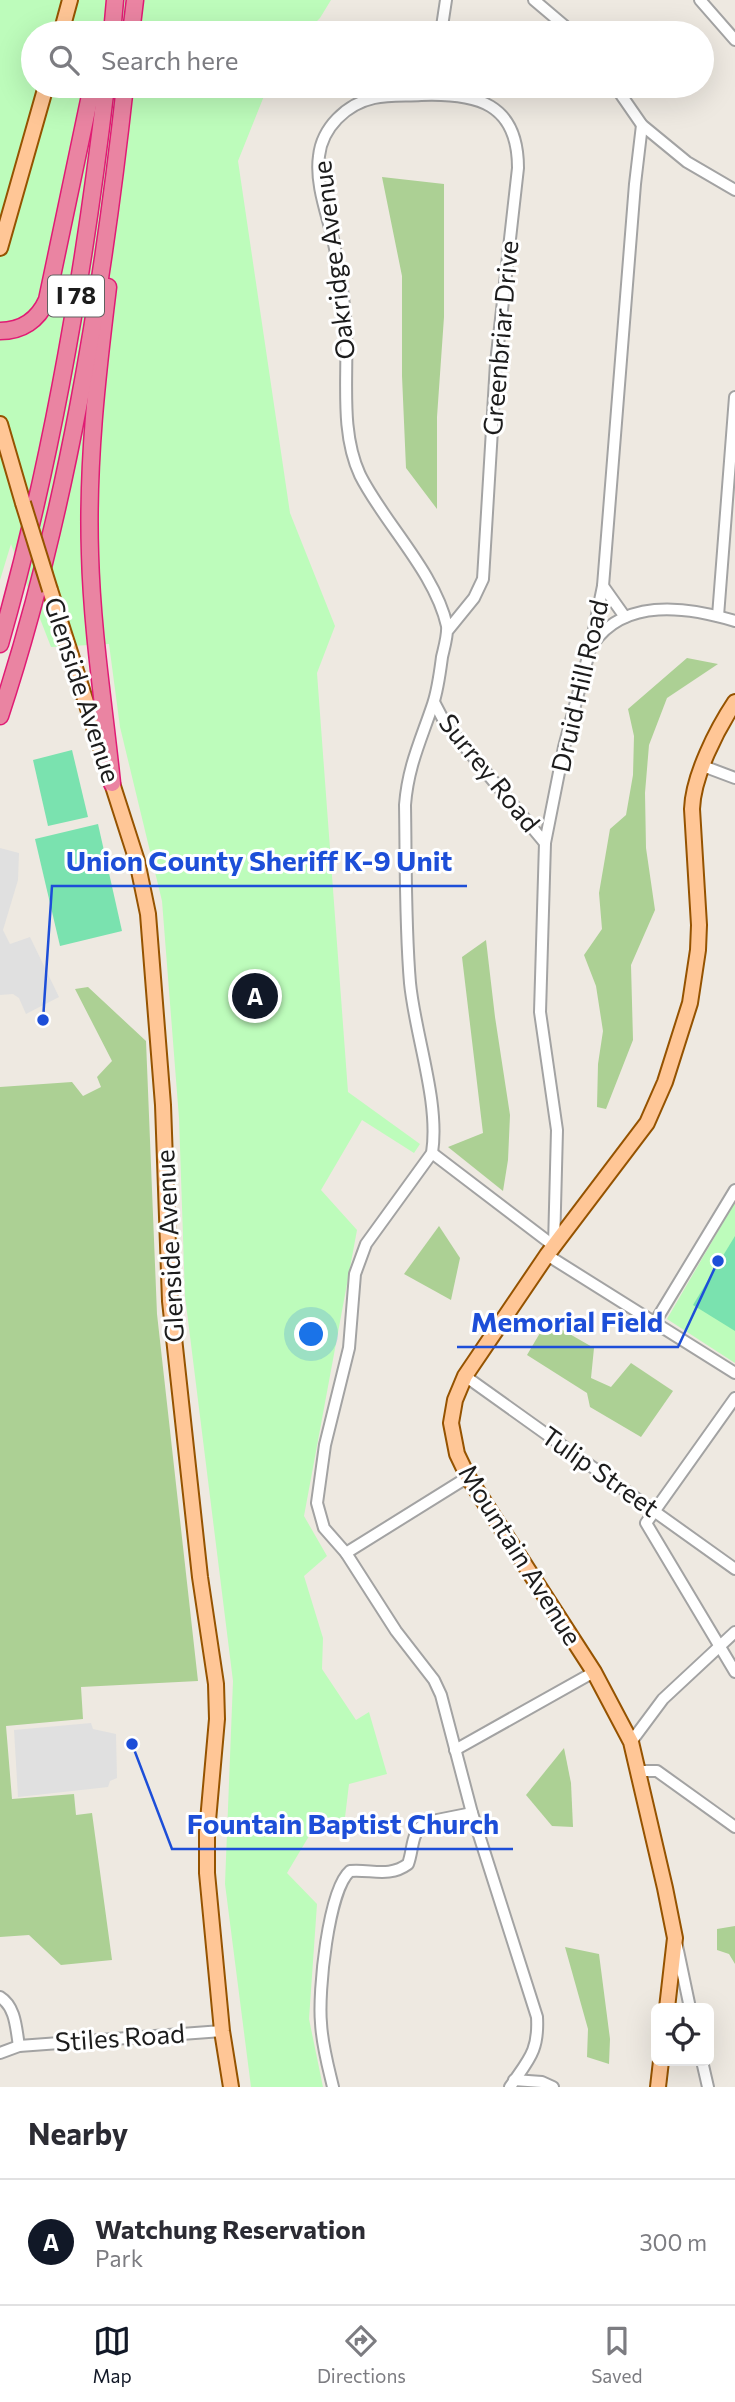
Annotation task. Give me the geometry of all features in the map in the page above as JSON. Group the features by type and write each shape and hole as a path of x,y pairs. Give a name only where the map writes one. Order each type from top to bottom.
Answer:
{"highway":[{"path":"132,21 135,0"},
{"path":"109,21 115,4"},
{"path":"0,331 16,330 28,324 41,312 47,300 89,98"},
{"name":"I 78","path":"0,644 19,577 53,426 84,250 104,98"},
{"name":"I 78","path":"0,716 31,612 62,477 91,328 110,210 124,98"},
{"path":"110,210 116,227 94,406 89,526 98,679 112,783"}],"main road":[{"path":"64,21 70,0"},
{"path":"0,248 43,98"},
{"name":"Glenside Avenue","path":"0,424 145,895 163,1105 170,1301 200,1577 216,1684 217,1719 206,1873 222,2031 231,2087"},
{"name":"Mountain Avenue","path":"668,2003 675,1938 631,1742 594,1672 468,1477 457,1454 451,1423 454,1400 465,1376 550,1250 647,1123 665,1082 690,1003 698,950 692,801 703,766 735,702"},
{"path":"658,2087 660,2066"}],"street":[{"path":"443,21 446,0"},
{"path":"534,0 559,21"},
{"path":"700,0 735,40"},
{"name":"Oakridge Avenue","path":"373,98 350,108 337,119 320,148 318,164 343,293 349,444 365,482 416,561 443,612 447,629"},
{"name":"Greenbriar Drive","path":"447,629 474,597 482,579 496,363 518,155 508,124 485,103 470,98"},
{"path":"623,98 642,125 687,162 735,190"},
{"name":"Druid Hill Road","path":"550,1250 557,1130 540,1012 545,843 564,747 590,649 603,586 642,125"},
{"path":"718,616 735,397"},
{"path":"603,586 625,617"},
{"path":"590,649 609,627 625,617 663,609 685,609 735,621"},
{"path":"447,629 434,702 407,779 405,805 410,983 434,1141 432,1153 366,1244 355,1274 349,1348 325,1445 317,1503 324,1528 346,1553 396,1631 435,1680 441,1695 472,1813 537,2017 538,2038 528,2060 512,2084"},
{"name":"Surrey Road","path":"434,702 445,723 545,843"},
{"path":"424,726 445,723"},
{"path":"703,766 735,778"},
{"path":"432,1153 550,1250 735,1373"},
{"path":"655,1322 735,1190"},
{"name":"Tulip Street","path":"465,1376 735,1569"},
{"path":"735,1398 646,1523 735,1672"},
{"path":"346,1553 468,1477"},
{"path":"631,1742 663,1699 735,1632"},
{"path":"455,1750 594,1672"},
{"path":"638,1771 657,1771 735,1827"},
{"path":"333,2087 322,2031 321,1998 334,1897 341,1881 350,1871 391,1873 401,1869 408,1864 413,1836 421,1826 427,1822 472,1813"},
{"path":"675,1938 689,2003"},
{"path":"0,1997 7,2002 11,2010 19,2046"},
{"name":"Stiles Road","path":"0,2053 19,2046 222,2031"},
{"path":"528,2060 533,2071 547,2085"},
{"path":"703,2066 708,2087"},
{"path":"512,2084 547,2085"}],"green space":[{"path":"0,0 331,0 317,21 21,21 21,98 263,98 238,161 290,513 335,626 317,673 348,1092 420,1144 414,1153 362,1120 321,1190 357,1230 304,1516 327,1556 304,1576 323,1638 322,1669 356,1720 369,1712 387,1774 349,1784 343,1834 315,1826 287,1873 317,1904 309,2019 323,2087 251,2087 225,1884 233,1681 185,1296 179,1118 162,901 120,727 109,644 51,647 11,544 0,580"},
{"path":"382,177 444,184 444,317 437,417 437,509 406,468 402,276"},
{"path":"687,658 718,664 667,698 649,745 645,793 646,848 655,910 631,965 633,1040 606,1109 597,1107 598,1064 603,1031 596,986 584,955 602,929 599,893 610,829 626,815 633,775 634,736 628,709"},
{"path":"72,750 88,817 48,826 33,760"},
{"path":"98,824 122,931 60,946 35,839"},
{"path":"486,940 510,1115 508,1160 503,1191 448,1147 483,1133 462,957"},
{"path":"88,987 146,1041 157,1314 198,1681 81,1687 83,1719 6,1726 12,1799 74,1794 76,1815 92,1813 112,1960 61,1965 29,1935 0,1937 0,1087 72,1082 83,1096 101,1087 97,1077 112,1061 75,989"},
{"path":"735,1202 735,1363 667,1319"},
{"path":"439,1226 460,1258 451,1300 404,1274"},
{"path":"735,1236 735,1331 693,1305"},
{"path":"547,1321 594,1348 591,1378 611,1387 631,1363 673,1391 641,1437 590,1407 587,1393 527,1355"},
{"path":"564,1748 571,1783 573,1827 552,1826 526,1795"},
{"path":"735,1926 735,1964 729,1954 717,1950 717,1929"},
{"path":"565,1947 599,1954 610,2039 609,2064 587,2057 588,2029"}],"shaded area":[{"path":"0,848 19,853 18,880 3,930 10,944 30,937 59,997 26,1014 19,998 13,994 0,995"},
{"path":"91,1723 93,1729 116,1734 117,1778 110,1781 108,1787 18,1797 14,1730"}],"place":[{"name":"Watchung Reservation","path":"255,996"},
{"name":"Union County Sheriff K-9 Unit","path":"43,1020"},
{"name":"Memorial Field","path":"718,1261"},
{"name":"Fountain Baptist Church","path":"132,1744"}]}
